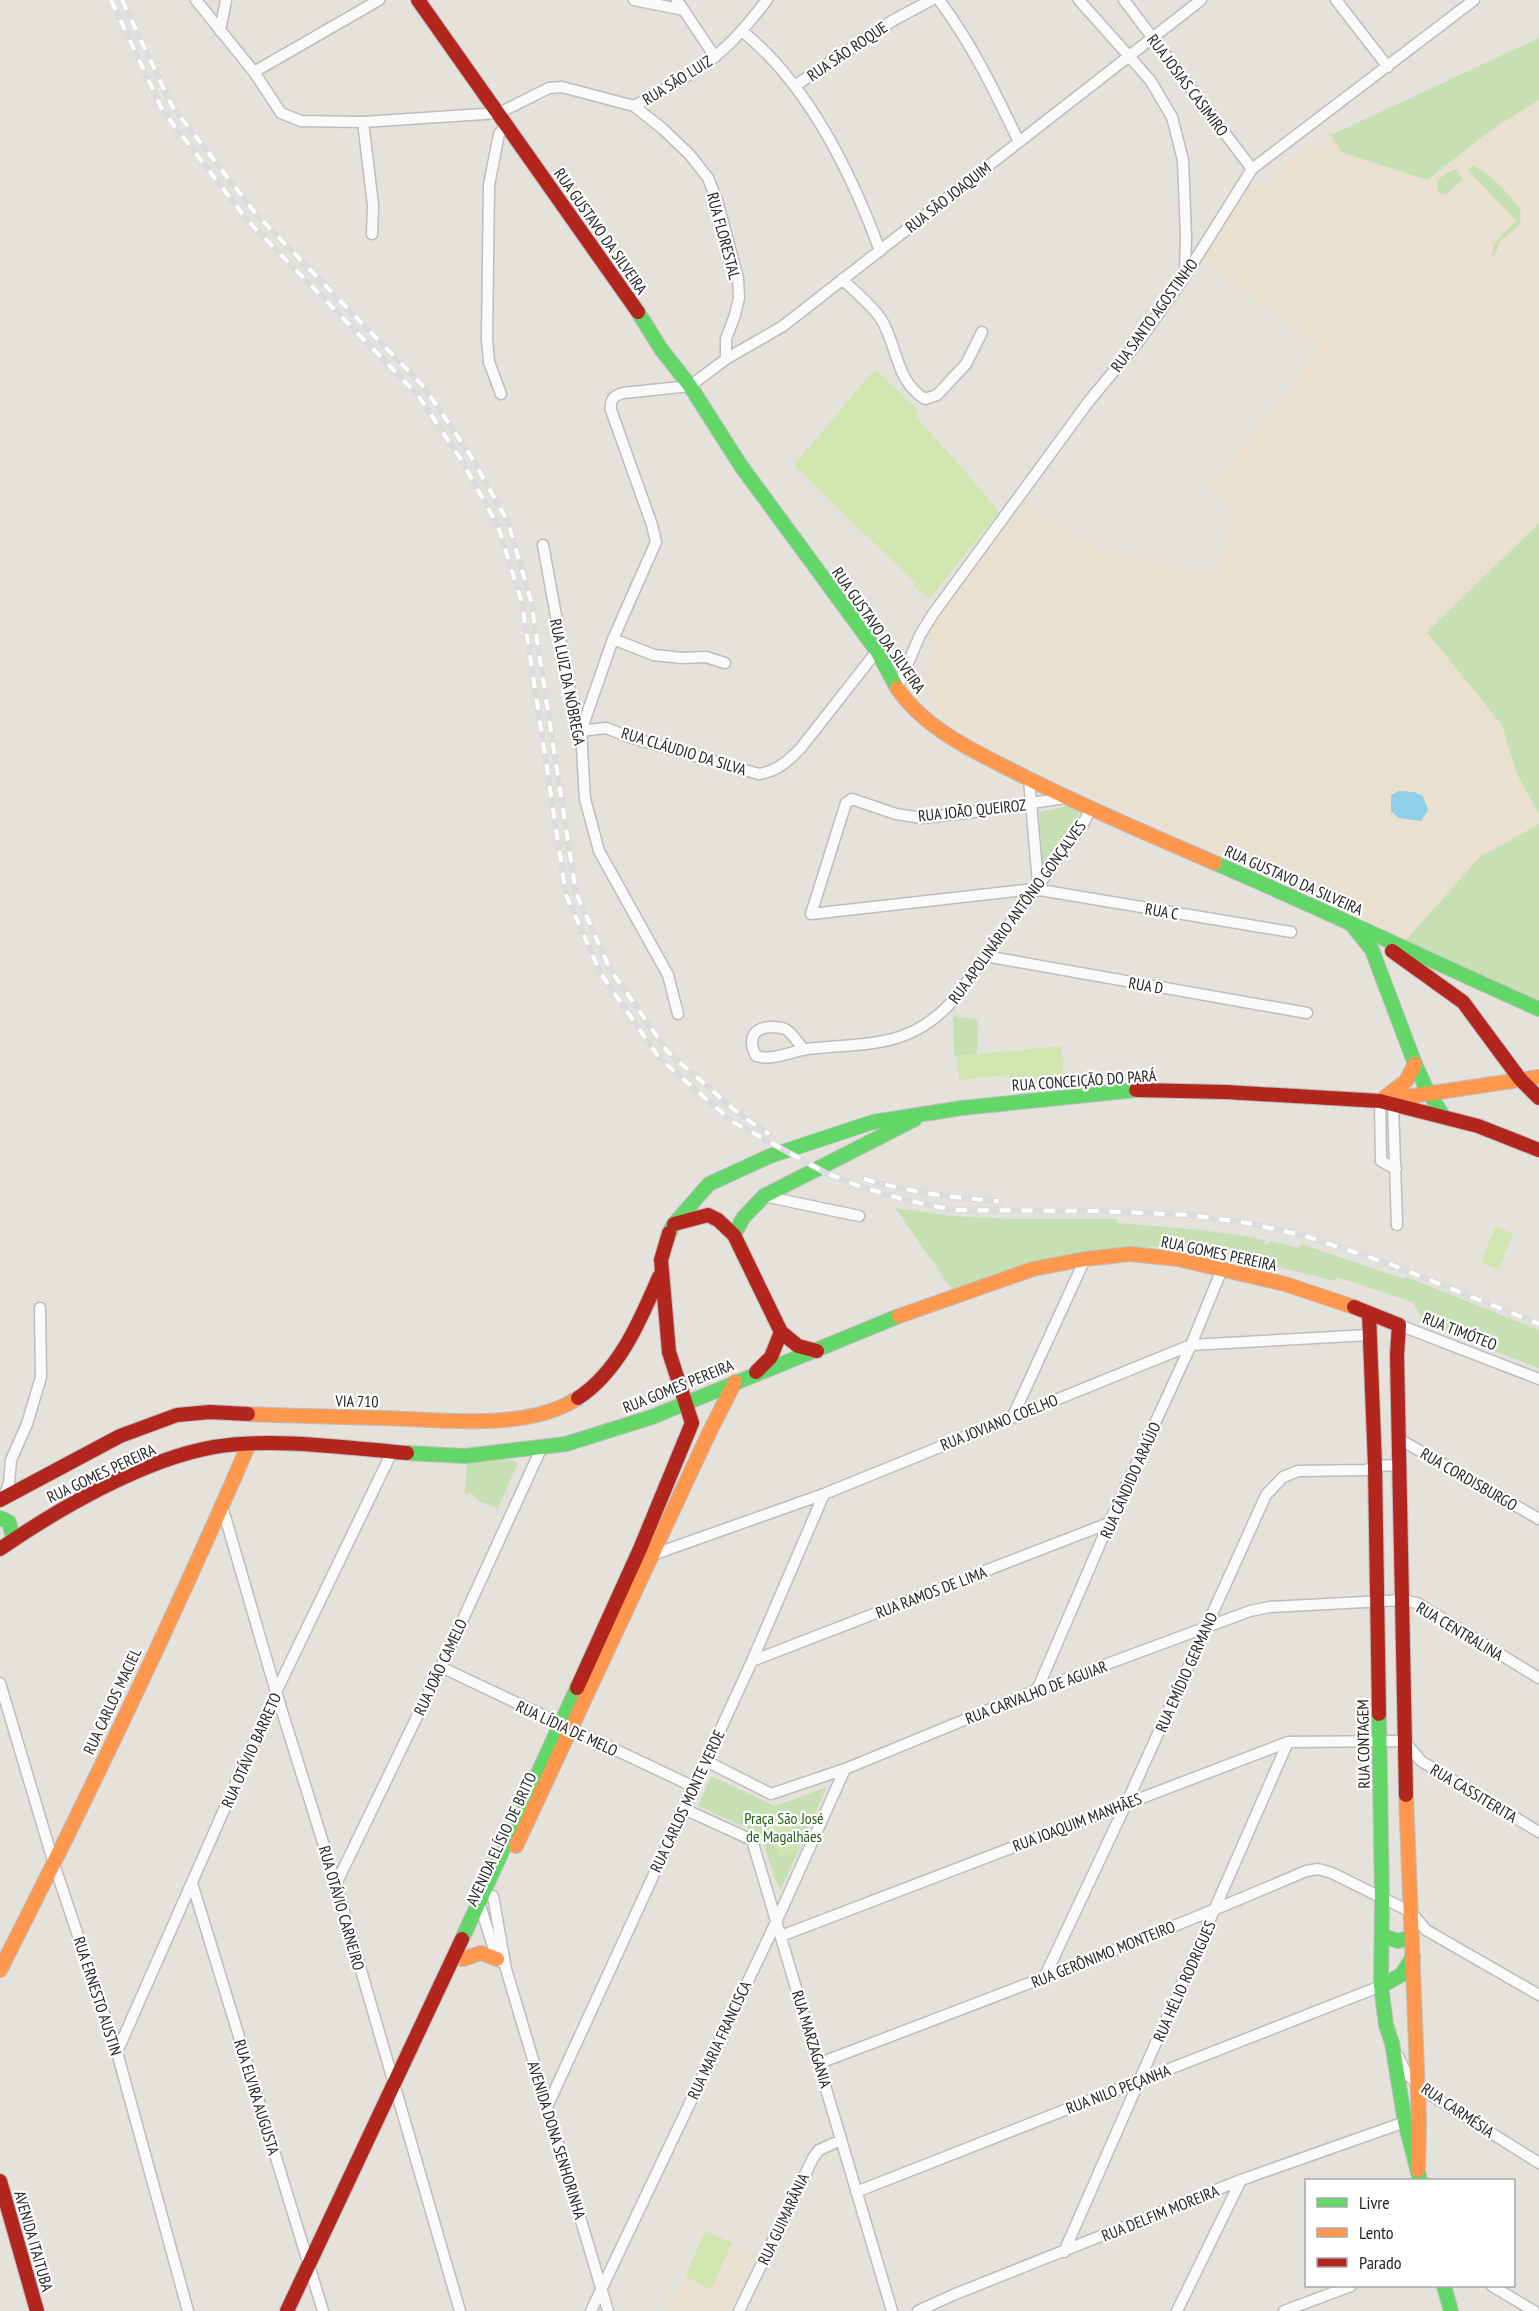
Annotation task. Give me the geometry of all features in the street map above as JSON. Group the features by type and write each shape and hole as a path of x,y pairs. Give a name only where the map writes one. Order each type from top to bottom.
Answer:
{"main road":[{"name":"RUA GUSTAVO DA SILVEIRA","path":"418,0 625,292 661,349 690,386 741,466 877,651 897,689 909,705 961,745 1065,798 1539,1009"},
{"path":"1350,923 1372,950 1415,1064 1443,1116"},
{"path":"1350,923 1463,1002 1520,1079 1539,1098"},
{"path":"1387,1103 1406,1081 1415,1064"},
{"path":"1387,1103 1429,1092 1539,1077"},
{"name":"RUA CONCEIÇÃO DO PARÁ","path":"675,1224 709,1184 770,1156 873,1122 1045,1098 1134,1090 1226,1092 1387,1103 1478,1126 1539,1150"},
{"path":"734,1235 738,1223 748,1210 764,1196 926,1113"},
{"path":"661,1274 663,1247 675,1224 708,1215 718,1220 734,1235 782,1332 798,1346 817,1351"},
{"name":"RUA GOMES PEREIRA","path":"0,1549 45,1518 143,1469 214,1447 249,1444 320,1445 465,1456 541,1449 595,1435 652,1417 914,1310 1033,1269 1085,1259 1130,1254 1178,1259 1321,1295 1369,1314"},
{"name":"AVENIDA ELÍSIO DE BRITO","path":"646,1552 692,1423 669,1352 661,1274"},
{"name":"VIA 710","path":"2,1498 120,1436 177,1415 210,1412 500,1420 548,1410 572,1402 592,1388 622,1350 644,1312 661,1274"},
{"name":"RUA TIMÓTEO","path":"1369,1314 1399,1325"},
{"name":"RUA CONTAGEM","path":"1369,1314 1375,1466 1383,1899 1381,1986 1386,2025 1392,2043 1405,2122 1419,2175"},
{"name":"RUA CONTAGEM","path":"1399,1325 1404,1741 1419,2175"},
{"path":"754,1374 771,1357 782,1332"},
{"name":"AVENIDA ELÍSIO DE BRITO","path":"298,2311 311,2272 646,1552 735,1382"},
{"name":"RUA CARLOS MACIEL","path":"0,1970 54,1864 249,1444"},
{"path":"0,1518 9,1522 14,1538"},
{"name":"AVENIDA ELÍSIO DE BRITO","path":"395,2091 463,1959 482,1908 493,1896 565,1727"},
{"path":"1383,1936 1398,1941 1412,1937"},
{"path":"463,1959 481,1953 502,1964"},
{"path":"1381,1986 1401,1975 1413,1957"},
{"name":"AVENIDA ITAITUBA","path":"0,2181 37,2311"},
{"name":"AVENIDA ELÍSIO DE BRITO","path":"287,2311 311,2272"},
{"path":"1444,2287 1451,2311"}],"street":[{"path":"196,0 254,72 281,112 301,121 502,120 489,185 487,339 489,362 501,394"},
{"path":"220,31 226,0"},
{"path":"254,72 379,0"},
{"path":"634,0 684,10"},
{"path":"677,0 715,57"},
{"name":"RUA SÃO LUIZ","path":"502,120 549,88 573,89 634,106 715,57 742,31 767,0"},
{"name":"RUA SÃO ROQUE","path":"796,85 892,21 931,0"},
{"path":"939,0 973,51 1018,142"},
{"path":"1079,0 1150,80 1172,117 1183,160 1185,276"},
{"name":"RUA JOSIAS CASIMIRO","path":"1125,0 1252,169"},
{"name":"RUA SÃO JOAQUIM","path":"690,386 726,359 783,326 1201,0"},
{"path":"1336,0 1388,67"},
{"name":"RUA SANTO AGOSTINHO","path":"897,689 920,635 933,614 1089,401 1139,341 1185,276 1252,169 1474,0"},
{"path":"742,31 760,45 796,85 856,190 880,251"},
{"name":"RUA FLORESTAL","path":"634,106 690,155 708,178 717,200 731,249 739,298 726,339 726,359"},
{"path":"363,122 373,205 372,234"},
{"path":"842,279 882,321 901,373 910,387 926,399 937,395 966,364 982,332"},
{"path":"581,731 613,639 656,542 655,532 610,402 623,393 690,386"},
{"name":"RUA LUIZ DA NÓBREGA","path":"543,545 574,714 581,731 585,799 594,839 599,852 668,975 678,1014"},
{"path":"613,639 654,655 682,658 706,657 725,663"},
{"name":"RUA CLÁUDIO DA SILVA","path":"581,731 606,728 629,737 759,774 770,772 789,760 800,749 877,651"},
{"path":"1029,779 1036,886"},
{"name":"RUA JOÃO QUEIROZ","path":"811,914 846,803 852,800 896,814 922,818 1065,798"},
{"name":"RUA APOLINÁRIO ANTÔNIO GONÇALVES","path":"804,1050 787,1029 762,1028 755,1031 752,1036 754,1052 760,1058 804,1050 879,1043 905,1035 931,1023 955,998 1082,826 1091,808"},
{"name":"RUA C","path":"811,914 1036,886 1291,932"},
{"name":"RUA D","path":"985,956 1307,1013"},
{"path":"1387,1103 1381,1161 1396,1170 1397,1225"},
{"path":"764,1196 859,1216"},
{"path":"1013,1416 1085,1259"},
{"name":"RUA CÂNDIDO ARAÚJO","path":"1037,1690 1109,1523 1191,1345 1222,1269"},
{"path":"2,1498 12,1460 27,1425 41,1377 40,1308"},
{"name":"RUA TIMÓTEO","path":"1399,1325 1539,1378"},
{"name":"RUA JOVIANO COELHO","path":"646,1552 824,1494 1191,1345 1369,1335"},
{"name":"RUA CORDISBURGO","path":"1399,1439 1539,1519"},
{"name":"RUA JOÃO CAMELO","path":"336,1884 441,1667 541,1449"},
{"name":"RUA OTÁVIO BARRETO","path":"117,2052 276,1692 392,1452"},
{"name":"RUA EMÍDIO GERMANO","path":"1044,1978 1128,1802 1266,1495 1283,1477 1298,1471 1366,1470 1375,1466 1399,1465"},
{"path":"10,1472 14,1480 19,1483 32,1482"},
{"name":"RUA CARLOS MONTE VERDE","path":"547,2107 752,1661 824,1494"},
{"name":"RUA OTÁVIO CARNEIRO","path":"222,1506 276,1692 336,1884 460,2311"},
{"name":"RUA RAMOS DE LIMA","path":"752,1661 1109,1523"},
{"name":"RUA CENTRALINA","path":"1376,1602 1402,1600 1417,1603 1539,1678"},
{"name":"RUA CARVALHO DE AGUIAR","path":"706,1761 771,1794 845,1769 1037,1690 1235,1616 1269,1607 1376,1602"},
{"name":"RUA LÍDIA DE MELO","path":"441,1667 694,1787"},
{"name":"RUA ERNESTO AUSTIN","path":"0,1683 54,1864 117,2052 188,2311"},
{"path":"1380,1741 1404,1741"},
{"name":"RUA JOAQUIM MANHÃES","path":"781,1936 1288,1742 1380,1741"},
{"name":"RUA CASSITERITA","path":"1404,1741 1421,1761 1539,1832"},
{"name":"RUA HÉLIO RODRIGUES","path":"1064,2252 1288,1742"},
{"name":"RUA MARIA FRANCISCA","path":"591,2311 777,1920 845,1769"},
{"name":"RUA MARZAGANIA","path":"684,1809 752,1840 892,2311"},
{"name":"RUA GERÔNIMO MONTEIRO","path":"820,2063 1044,1978 1215,1910 1306,1870 1318,1869 1332,1873 1411,1912"},
{"name":"RUA ELVIRA AUGUSTA","path":"192,1883 323,2311"},
{"name":"AVENIDA DONA SENHORINHA","path":"493,1896 502,1964"},
{"name":"AVENIDA DONA SENHORINHA","path":"482,1908 547,2107 608,2311"},
{"path":"1411,1912 1426,1930 1539,1995"},
{"name":"RUA NILO PEÇANHA","path":"856,2192 1381,1986"},
{"name":"RUA CARMÉSIA","path":"1392,2043 1407,2074 1426,2092 1539,2163"},
{"name":"RUA DELFIM MOREIRA","path":"918,2311 1241,2181 1405,2122"},
{"name":"RUA GUIMARÂNIA","path":"739,2311 813,2158 819,2150 841,2140"},
{"path":"1177,2311 1241,2181"},
{"path":"1284,2311 1348,2287"},
{"path":"1493,2287 1534,2311"}],"shaded area":[{"path":"1539,38 1539,523 1427,632 1503,725 1517,774 1539,814 1539,824 1480,857 1405,941 1363,917 1045,775 980,741 939,714 928,693 925,678 934,648 927,640 928,632 1021,508 1026,506 1026,502 1035,508 1038,514 1103,550 1203,575 1205,570 1218,572 1234,507 1203,484 1206,479 1225,471 1320,348 1204,261 1246,190 1252,187 1269,188 1277,180 1279,170 1311,144 1324,148 1331,135"},
{"path":"705,2231 755,2254 729,2311 666,2311 663,2301 677,2295"}],"green space":[{"path":"1539,38 1539,100 1494,128 1427,180 1341,152 1331,135"},
{"path":"1472,166 1491,177 1520,209 1521,217 1518,227 1502,239 1493,257 1492,252 1496,242 1516,221 1471,173 1469,169"},
{"path":"1455,169 1463,179 1446,195 1438,192 1437,183 1441,177"},
{"path":"875,369 919,411 915,416 999,512 930,598 913,586 915,583 794,465"},
{"path":"1539,523 1539,814 1517,774 1502,725 1427,632"},
{"path":"1067,806 1079,811 1079,816 1057,845 1050,863 1041,871 1039,812"},
{"path":"1539,824 1539,1001 1405,941 1480,857"},
{"path":"953,1016 978,1020 977,1054 954,1056"},
{"path":"1062,1046 1063,1077 1010,1082 1009,1075 959,1080 957,1056"},
{"path":"895,1208 953,1216 1015,1219 1117,1219 1117,1223 1191,1229 1265,1240 1264,1244 1268,1245 1270,1241 1299,1248 1301,1244 1404,1279 1407,1277 1539,1330 1539,1368 1427,1325 1412,1302 1337,1277 1335,1281 1264,1264 1248,1265 1167,1247 1114,1248 1034,1262 954,1292"},
{"path":"1495,1227 1513,1233 1499,1269 1481,1262"},
{"path":"511,1460 518,1463 498,1508 481,1502 471,1493 465,1495 467,1462"},
{"name":"Praça São José de Magalhães","path":"711,1776 775,1806 827,1787 781,1889 774,1877 761,1834 698,1806"},
{"path":"786,1811 801,1849 779,1857 764,1819"},
{"path":"705,2231 732,2243 711,2289 685,2277"}],"water":[{"path":"1399,791 1414,792 1423,796 1428,810 1421,821 1399,818 1391,811 1391,795"}],"railway":[{"path":"111,0 163,111 248,221 417,394 460,458 498,526 522,603 566,895 601,974 660,1059 733,1122 826,1173 905,1200 954,1210 1096,1211 1189,1215 1248,1223 1305,1236 1390,1264 1539,1324"},
{"path":"122,0 172,106 256,214 424,387 469,453 508,522 531,601 576,893 610,969 668,1052 739,1114 769,1134"},
{"path":"864,1179 931,1194 999,1201"}],"traffic: fast":[{"path":"638,312 661,349 690,386 741,466 877,651 897,688"},
{"path":"1215,863 1539,1009"},
{"path":"1352,925 1372,950 1415,1064 1443,1116"},
{"path":"669,1233 674,1224 709,1184 770,1156 873,1122 962,1108 1136,1090"},
{"path":"734,1235 743,1218 764,1196 915,1119"},
{"path":"407,1453 465,1456 566,1444 652,1417 899,1316"},
{"path":"0,1518 9,1522 13,1538"},
{"path":"462,1939 577,1688"},
{"path":"1379,1714 1381,1986 1386,2025 1392,2043 1405,2122 1420,2179"},
{"path":"1383,1936 1398,1941 1412,1937"},
{"path":"1381,1986 1401,1975 1413,1957"},
{"path":"1444,2287 1451,2311"}],"traffic: slow":[{"path":"897,688 922,716 968,748 1067,798 1215,863"},
{"path":"1385,1097 1406,1081 1415,1064"},
{"path":"1386,1100 1539,1077"},
{"path":"899,1316 1033,1269 1085,1259 1130,1254 1178,1259 1285,1284 1354,1307"},
{"path":"516,1846 735,1382"},
{"path":"248,1414 485,1421 535,1415 558,1408 578,1398"},
{"path":"0,1970 129,1709 249,1444"},
{"path":"1406,1795 1419,2120 1418,2170"},
{"path":"463,1959 481,1953 497,1959"}],"traffic: jam":[{"path":"418,0 638,312"},
{"path":"1392,951 1463,1002 1520,1079 1539,1098"},
{"path":"1136,1090 1226,1092 1380,1101 1478,1126 1539,1150"},
{"path":"674,1224 708,1215 718,1220 734,1235 781,1332 771,1357 756,1372"},
{"path":"577,1688 640,1549 692,1423 669,1352 661,1260 669,1233"},
{"path":"578,1398 592,1387 617,1359 636,1328 659,1277"},
{"path":"1354,1307 1399,1325 1397,1355 1406,1795"},
{"path":"1369,1314 1375,1466 1379,1714"},
{"path":"781,1332 798,1346 817,1351"},
{"path":"0,1500 120,1436 177,1415 210,1412 248,1414"},
{"path":"0,1549 48,1518 102,1488 159,1462 187,1453 214,1447 260,1443 310,1444 407,1453"},
{"path":"287,2311 462,1939"},
{"path":"0,2181 37,2311"}]}
